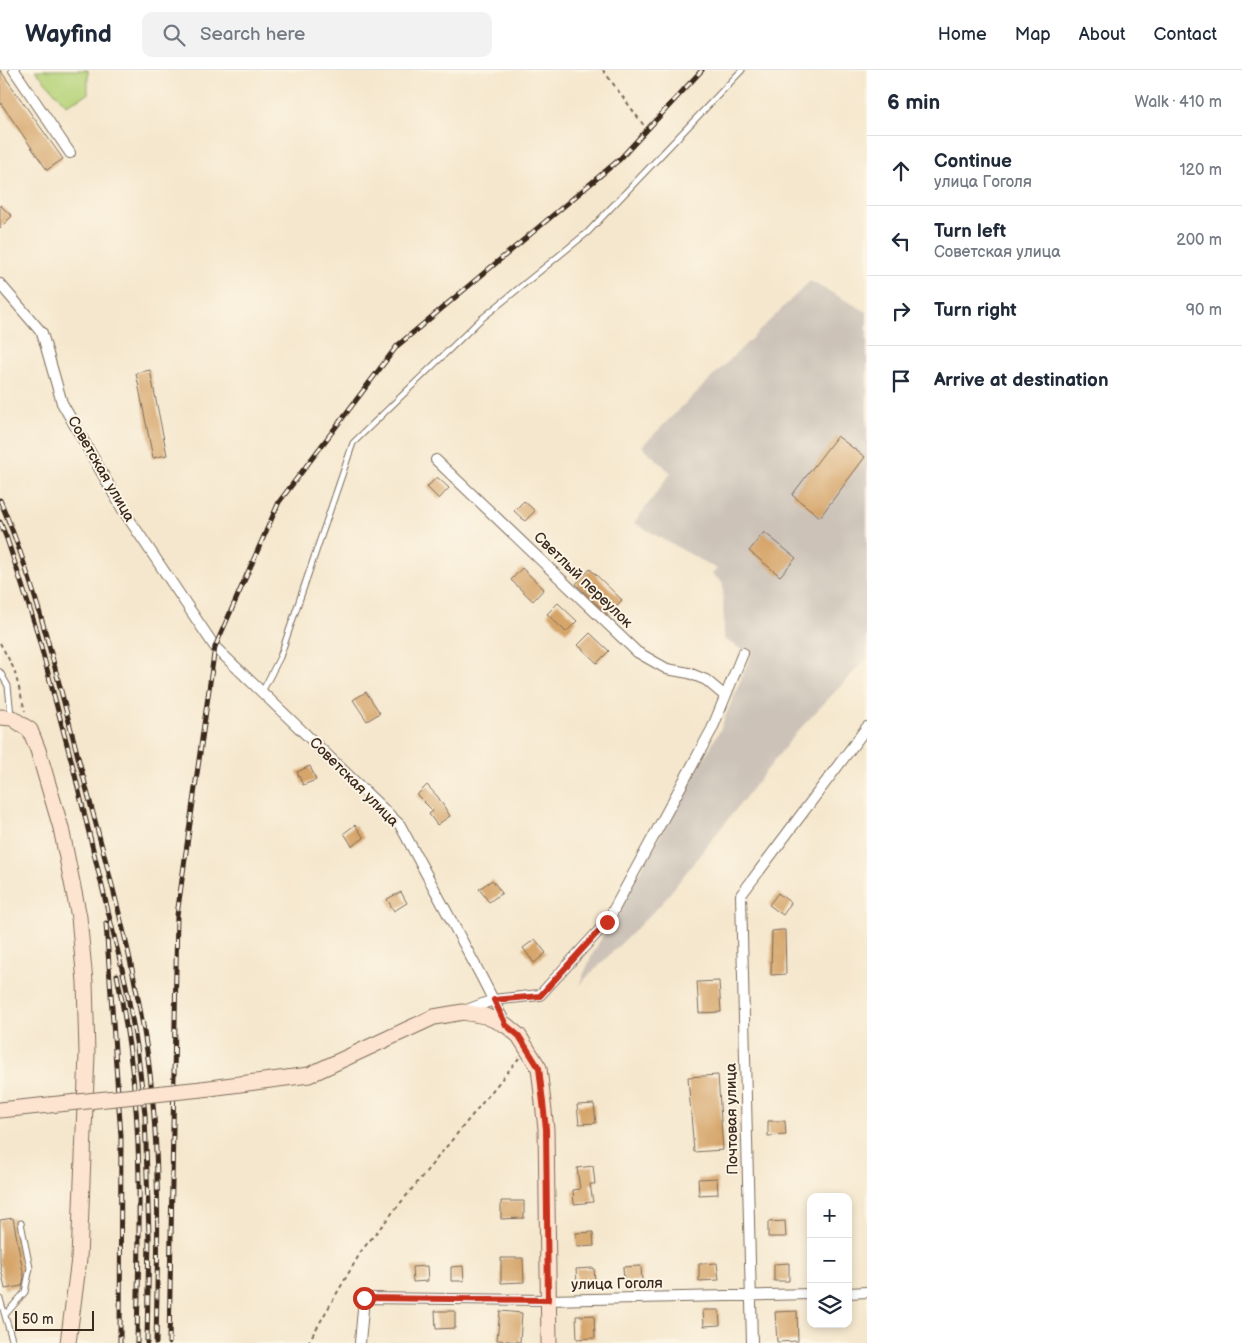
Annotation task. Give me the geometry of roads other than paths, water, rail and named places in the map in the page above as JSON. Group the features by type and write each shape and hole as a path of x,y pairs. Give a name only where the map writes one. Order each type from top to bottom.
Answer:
{"street":[{"path":"14,70 70,153"},
{"name":"Советская улица","path":"0,284 42,332 62,403 123,510 215,648 400,825 506,1025 519,1036 539,1068 546,1119 549,1343"},
{"name":"Светлый переулок","path":"436,460 637,652 667,669 689,673 706,680 725,696"},
{"path":"0,1110 202,1089 309,1075 434,1017 463,1012 494,1000 540,996 607,922 712,729 743,652"},
{"path":"6,718 30,730 38,750 61,828 79,917 85,982 87,1054 79,1259 68,1343"},
{"name":"Почтовая улица","path":"752,1343 741,895 867,727"},
{"path":"463,1012 485,1016 506,1025"},
{"path":"852,1293 867,1292"},
{"name":"улица Гоголя","path":"360,1343 364,1298 548,1300 807,1294"}],"lane":[{"path":"262,692 280,657 353,443 480,320 588,232 742,70"},
{"path":"0,672 8,686 6,718"},
{"path":"4,1315 24,1292 30,1268 21,1223"},
{"path":"0,1299 13,1343"}],"railway":[{"path":"169,1343 177,915 215,647 279,502 397,346 620,159 702,70"},
{"path":"0,500 24,562 52,657 115,898 140,1007 151,1081 156,1156 158,1231 156,1343"},
{"path":"0,522 36,628 73,767 126,985 137,1047 145,1114 149,1236 147,1343"},
{"path":"106,923 121,1136 120,1343"},
{"path":"117,975 131,1059 137,1124 139,1170 137,1343"}]}
